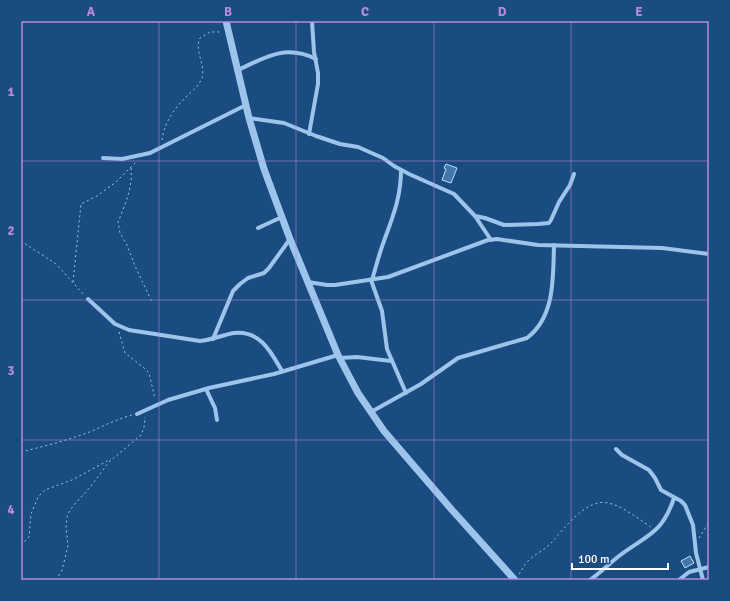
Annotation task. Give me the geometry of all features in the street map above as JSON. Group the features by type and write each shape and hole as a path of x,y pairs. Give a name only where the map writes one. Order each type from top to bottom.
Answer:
{"street":[{"path":"226,21 249,118 264,170 290,239 339,356 358,393 384,431 515,579"},
{"path":"308,134 312,122 318,84 312,21"},
{"path":"238,70 266,57 277,54 297,52 316,59"},
{"path":"103,158 122,159 143,155 161,149 246,105"},
{"path":"249,118 284,123 308,134 340,144 358,147 383,158 401,170 454,194 475,216 491,240"},
{"path":"401,170 400,191 397,206 379,254 372,280 382,311 387,348 406,393"},
{"path":"475,216 504,225 548,223 551,220 562,196 570,185 574,174"},
{"path":"258,228 282,217"},
{"path":"213,339 233,291 248,278 264,273 290,239"},
{"path":"308,282 327,285 388,277 473,244 491,240 554,245 662,248 709,254"},
{"path":"371,412 421,384 458,358 522,340 533,334 540,326 548,311 552,281 554,245"},
{"path":"88,299 105,316 118,325 129,330 200,341 234,333 245,333 255,337 266,345 282,371"},
{"path":"137,414 168,400 206,389 339,356 392,361"},
{"path":"206,389 215,408 217,420"},
{"path":"616,449 622,455 649,470 661,490 681,501 685,505 693,525 695,543 703,580"},
{"path":"590,580 618,556 656,530 670,510 674,498"},
{"path":"679,580 685,574 709,567"}],"path":[{"path":"161,149 163,133 169,119 202,79 203,72 197,45 200,38 210,32 229,33"},
{"path":"73,282 81,204 97,196 116,182 143,155"},
{"path":"131,168 132,177 129,190 118,222 120,233 152,302"},
{"path":"21,241 56,264 88,299"},
{"path":"118,325 125,353 149,373 155,399 153,407"},
{"path":"56,580 62,570 68,546 66,527 69,512 103,469 141,435 144,428 145,410"},
{"path":"21,452 62,441 92,431 120,418 137,414"},
{"path":"21,545 29,537 31,514 38,497 45,490 72,480 114,458"},
{"path":"515,579 529,560 550,544 576,516 592,505 608,503 634,516 656,530"},
{"path":"695,543 709,522"}],"building":[{"path":"446,164 457,168 451,183 442,180 446,169 444,168"},
{"path":"690,556 694,563 685,568 681,561"}]}
